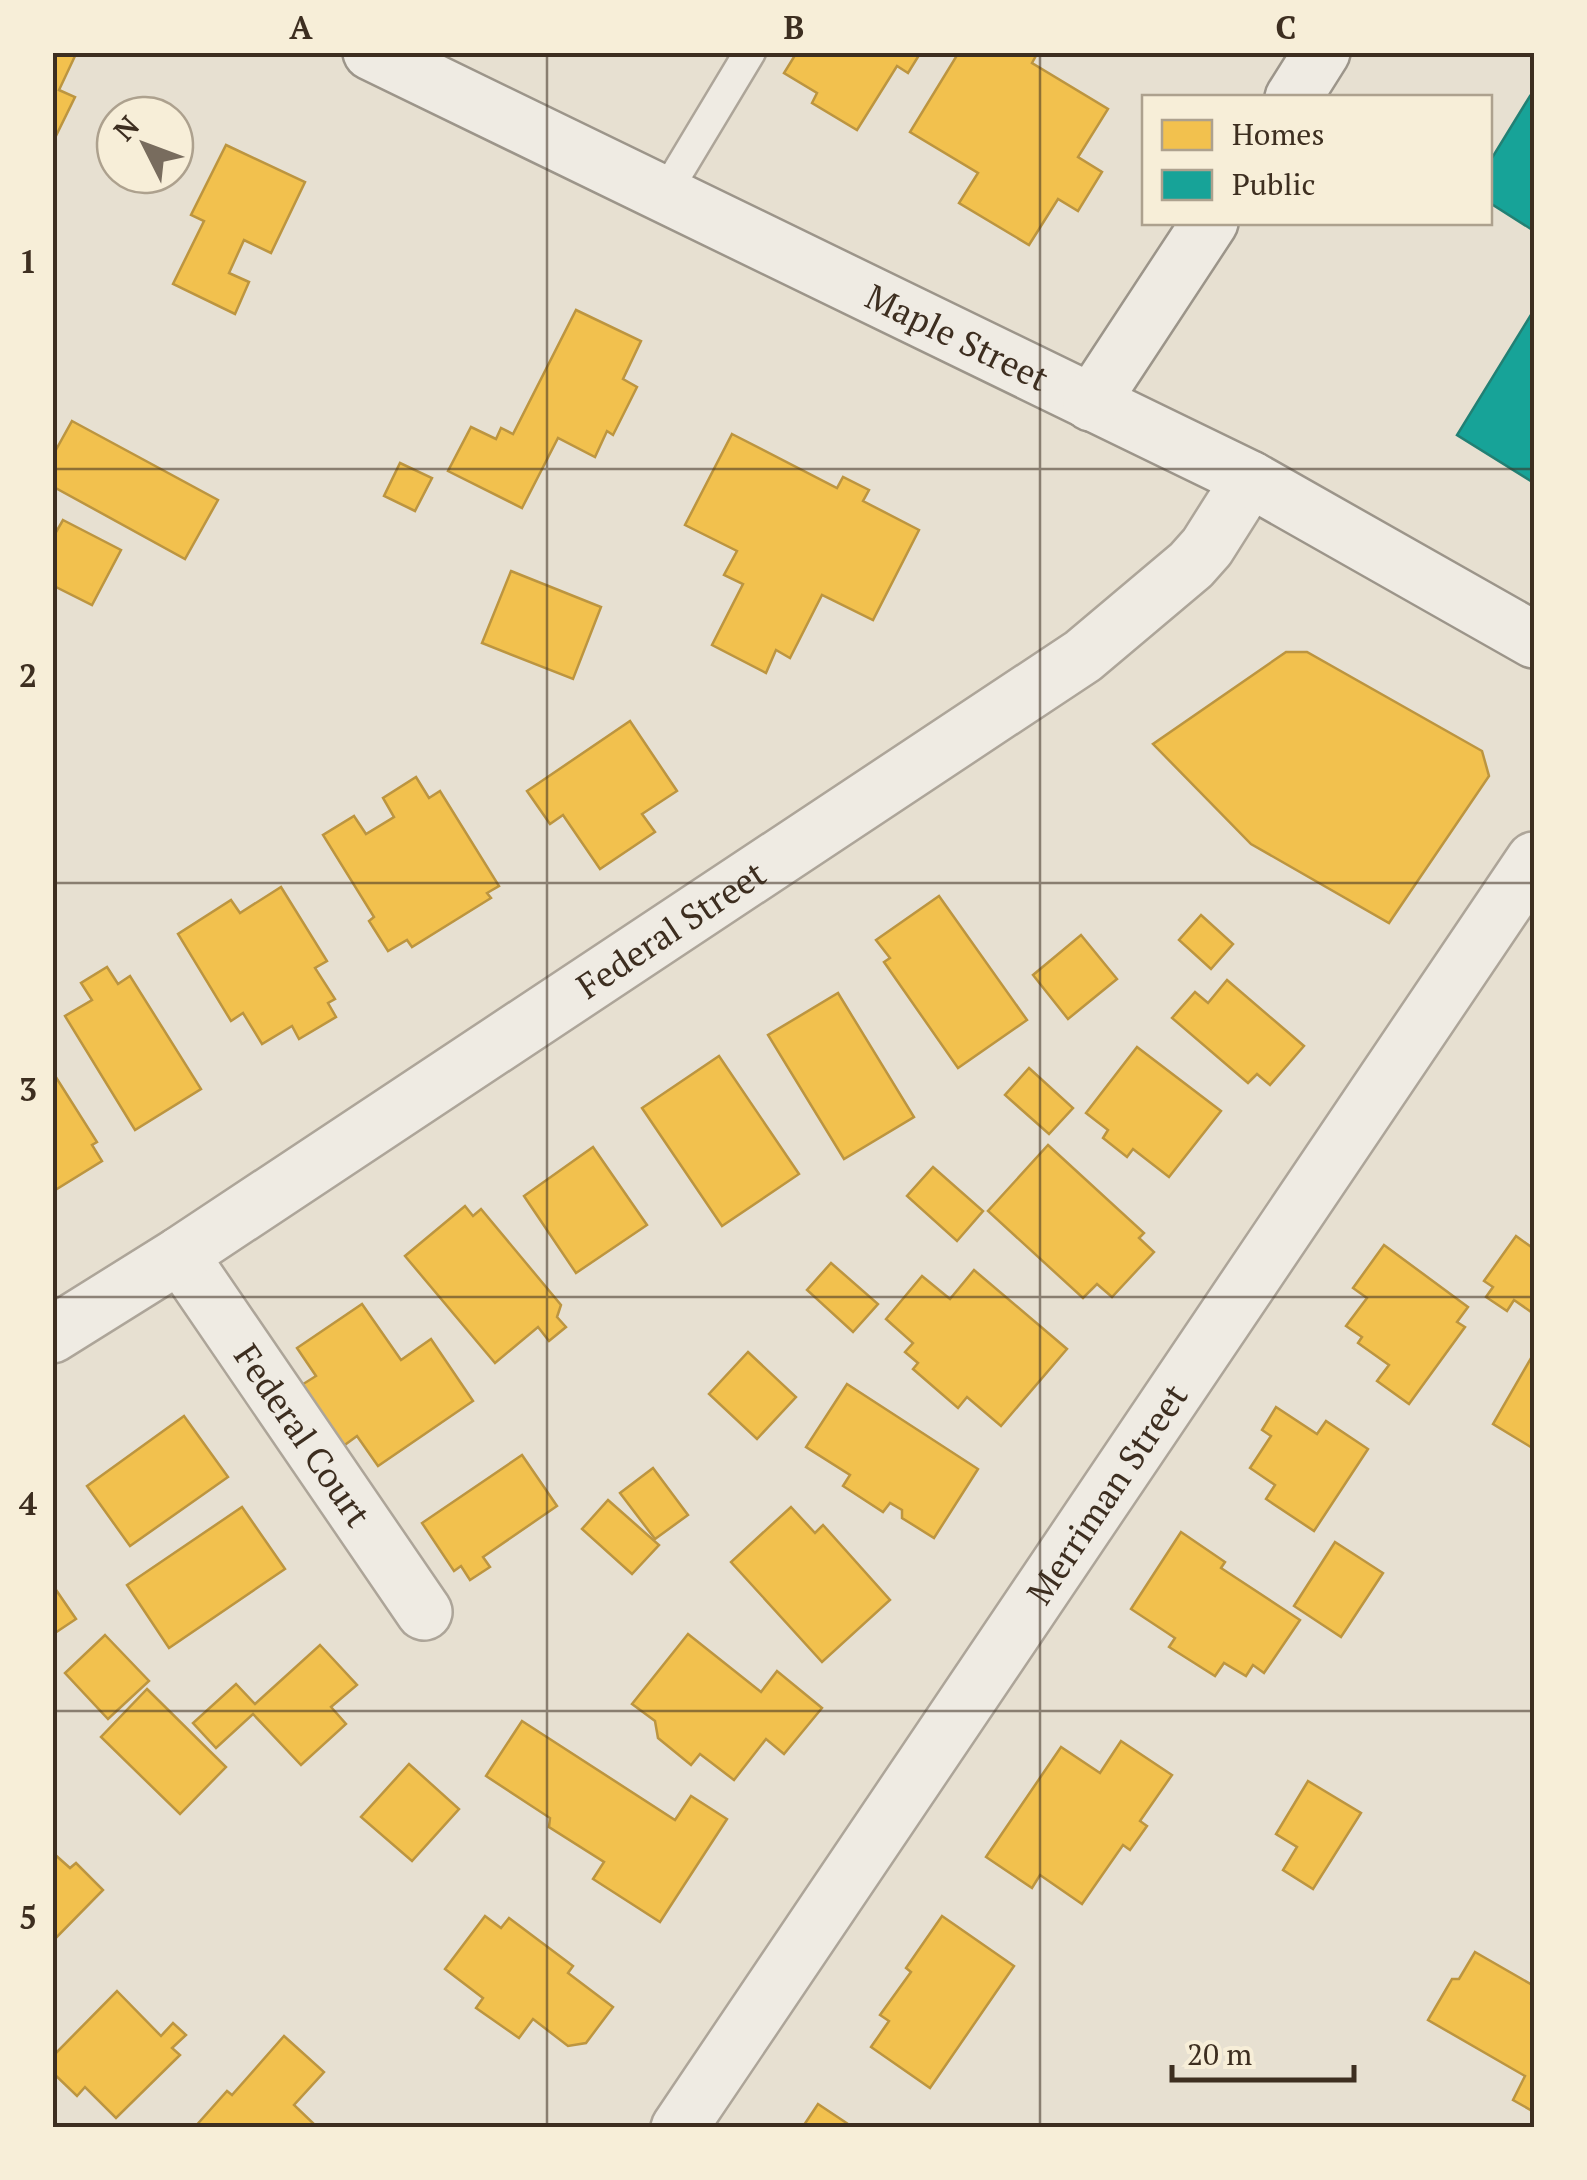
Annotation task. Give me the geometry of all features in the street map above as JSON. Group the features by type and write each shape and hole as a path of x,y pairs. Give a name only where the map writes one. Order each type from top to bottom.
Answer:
{"street":[{"name":"Maple Street","path":"371,52 1250,479 1534,640"},
{"path":"1295,95 1322,52"},
{"path":"1091,402 1208,225"},
{"name":"Federal Street","path":"52,1335 180,1255 1083,656 1191,564 1207,547 1250,479"},
{"name":"Merriman Street","path":"679,2128 1534,860"},
{"name":"Federal Court","path":"180,1255 424,1612"}],"lane":[{"path":"664,195 750,52"}],"building: Homes":[{"path":"52,52 75,56 59,90 75,97 52,144"},
{"path":"797,52 921,52 908,73 897,66 857,130 812,103 817,93 784,73"},
{"path":"959,52 1038,52 1032,63 1108,109 1078,157 1102,172 1078,211 1058,199 1029,245 959,203 978,173 910,132"},
{"path":"226,145 305,182 271,253 244,240 229,273 249,282 235,314 173,284 204,221 191,215"},
{"path":"576,310 641,341 623,379 637,387 613,435 607,431 595,457 558,438 522,508 448,471 471,427 496,439 501,428 513,434"},
{"path":"72,421 218,500 185,559 52,486 52,457"},
{"path":"732,434 837,488 843,477 869,490 863,501 919,530 873,620 822,595 790,658 776,650 766,673 712,645 743,584 724,575 737,551 685,525"},
{"path":"400,463 432,478 415,511 384,496"},
{"path":"63,520 121,550 92,605 52,585 52,539"},
{"path":"511,571 601,607 573,679 482,643"},
{"path":"1286,652 1307,652 1482,751 1489,776 1389,923 1251,844 1153,744"},
{"path":"630,721 677,791 642,814 655,832 600,869 563,815 550,824 527,791"},
{"path":"416,777 429,798 440,791 499,886 487,893 491,898 412,947 407,940 388,951 369,921 374,917 323,835 354,816 366,834 394,817 383,798"},
{"path":"281,887 327,961 315,968 335,999 328,1003 336,1017 299,1039 292,1026 262,1044 243,1013 231,1021 178,934 231,900 240,913"},
{"path":"939,896 1027,1020 958,1068 884,962 890,958 876,940"},
{"path":"1201,915 1233,944 1211,969 1179,940"},
{"path":"1081,935 1117,979 1068,1019 1033,975"},
{"path":"107,967 118,984 130,976 201,1089 135,1130 65,1016 92,1000 81,983"},
{"path":"1227,980 1304,1046 1270,1085 1257,1074 1248,1083 1172,1018 1195,992 1208,1003"},
{"path":"838,993 914,1117 844,1159 768,1035"},
{"path":"1137,1047 1221,1111 1169,1177 1133,1149 1127,1157 1103,1138 1108,1130 1086,1113"},
{"path":"719,1056 799,1174 722,1226 642,1108"},
{"path":"1029,1068 1073,1108 1049,1134 1005,1095"},
{"path":"52,1071 97,1142 92,1145 102,1161 52,1192"},
{"path":"1048,1145 1144,1233 1139,1238 1154,1252 1112,1297 1097,1284 1083,1298 988,1211"},
{"path":"593,1147 647,1225 576,1273 524,1196"},
{"path":"933,1167 983,1211 957,1241 907,1196"},
{"path":"465,1206 473,1216 481,1209 561,1305 557,1317 566,1327 549,1341 538,1327 495,1363 405,1256"},
{"path":"1516,1236 1534,1249 1534,1314 1514,1300 1507,1311 1486,1297 1493,1287 1484,1281"},
{"path":"1384,1245 1468,1307 1457,1322 1465,1327 1409,1404 1377,1381 1389,1365 1358,1343 1362,1337 1346,1326 1367,1298 1353,1288"},
{"path":"831,1263 878,1304 853,1332 807,1290"},
{"path":"974,1270 1067,1349 1001,1426 967,1397 958,1408 913,1369 918,1363 905,1352 913,1343 886,1319 922,1276 950,1299"},
{"path":"362,1304 401,1360 431,1339 473,1401 378,1466 357,1436 342,1447 300,1386 316,1376 297,1348"},
{"path":"748,1352 796,1397 757,1439 709,1394"},
{"path":"1534,1353 1534,1449 1493,1424"},
{"path":"847,1384 978,1469 934,1538 902,1518 902,1510 890,1503 883,1512 843,1486 850,1475 806,1447"},
{"path":"1276,1407 1317,1434 1326,1421 1368,1449 1314,1531 1266,1499 1275,1485 1250,1468 1271,1436 1262,1430"},
{"path":"184,1416 228,1477 130,1546 87,1486"},
{"path":"522,1455 557,1506 483,1557 490,1567 470,1580 461,1566 454,1571 422,1523"},
{"path":"653,1468 688,1515 655,1539 620,1493"},
{"path":"608,1500 659,1545 632,1574 582,1529"},
{"path":"242,1507 285,1569 169,1648 127,1585"},
{"path":"791,1507 815,1533 823,1525 890,1600 822,1662 731,1562"},
{"path":"1181,1532 1225,1562 1221,1568 1300,1620 1264,1673 1253,1665 1246,1676 1224,1663 1215,1676 1169,1647 1175,1638 1131,1609"},
{"path":"1335,1542 1383,1573 1341,1637 1294,1606"},
{"path":"52,1584 76,1619 52,1635"},
{"path":"688,1634 761,1692 777,1671 822,1708 784,1754 766,1739 734,1780 700,1754 691,1765 658,1738 655,1721 632,1704"},
{"path":"105,1635 149,1681 108,1719 65,1673"},
{"path":"320,1645 357,1685 331,1707 346,1724 301,1765 253,1714 216,1748 193,1723 236,1684 255,1704"},
{"path":"147,1689 226,1767 180,1814 101,1737"},
{"path":"522,1721 675,1820 691,1796 727,1819 660,1922 593,1879 604,1862 549,1827 550,1818 486,1776"},
{"path":"1121,1741 1172,1775 1140,1821 1147,1826 1130,1850 1123,1845 1082,1904 1040,1875 1032,1888 986,1857 1061,1747 1100,1773"},
{"path":"409,1764 459,1809 412,1861 361,1817"},
{"path":"1308,1781 1361,1813 1313,1889 1283,1870 1297,1847 1276,1834"},
{"path":"52,1852 70,1868 76,1863 103,1890 52,1942"},
{"path":"485,1916 501,1928 509,1918 573,1966 568,1973 613,2007 586,2043 568,2046 533,2019 519,2038 476,2008 483,1998 445,1969"},
{"path":"942,1916 1014,1966 930,2088 871,2047 889,2021 880,2015 911,1972 906,1968"},
{"path":"1475,1952 1534,1986 1534,2112 1513,2100 1525,2076 1428,2020 1452,1979 1459,1979"},
{"path":"117,1991 161,2036 173,2023 186,2035 172,2048 180,2055 116,2118 85,2087 77,2096 52,2072 52,2057"},
{"path":"284,2036 324,2072 294,2105 315,2125 194,2128 227,2091 232,2095"},
{"path":"818,2104 854,2128 802,2128"}],"building: Public":[{"path":"1530,96 1534,99 1534,231 1492,204 1492,158"},
{"path":"1534,310 1534,483 1457,435"}]}
